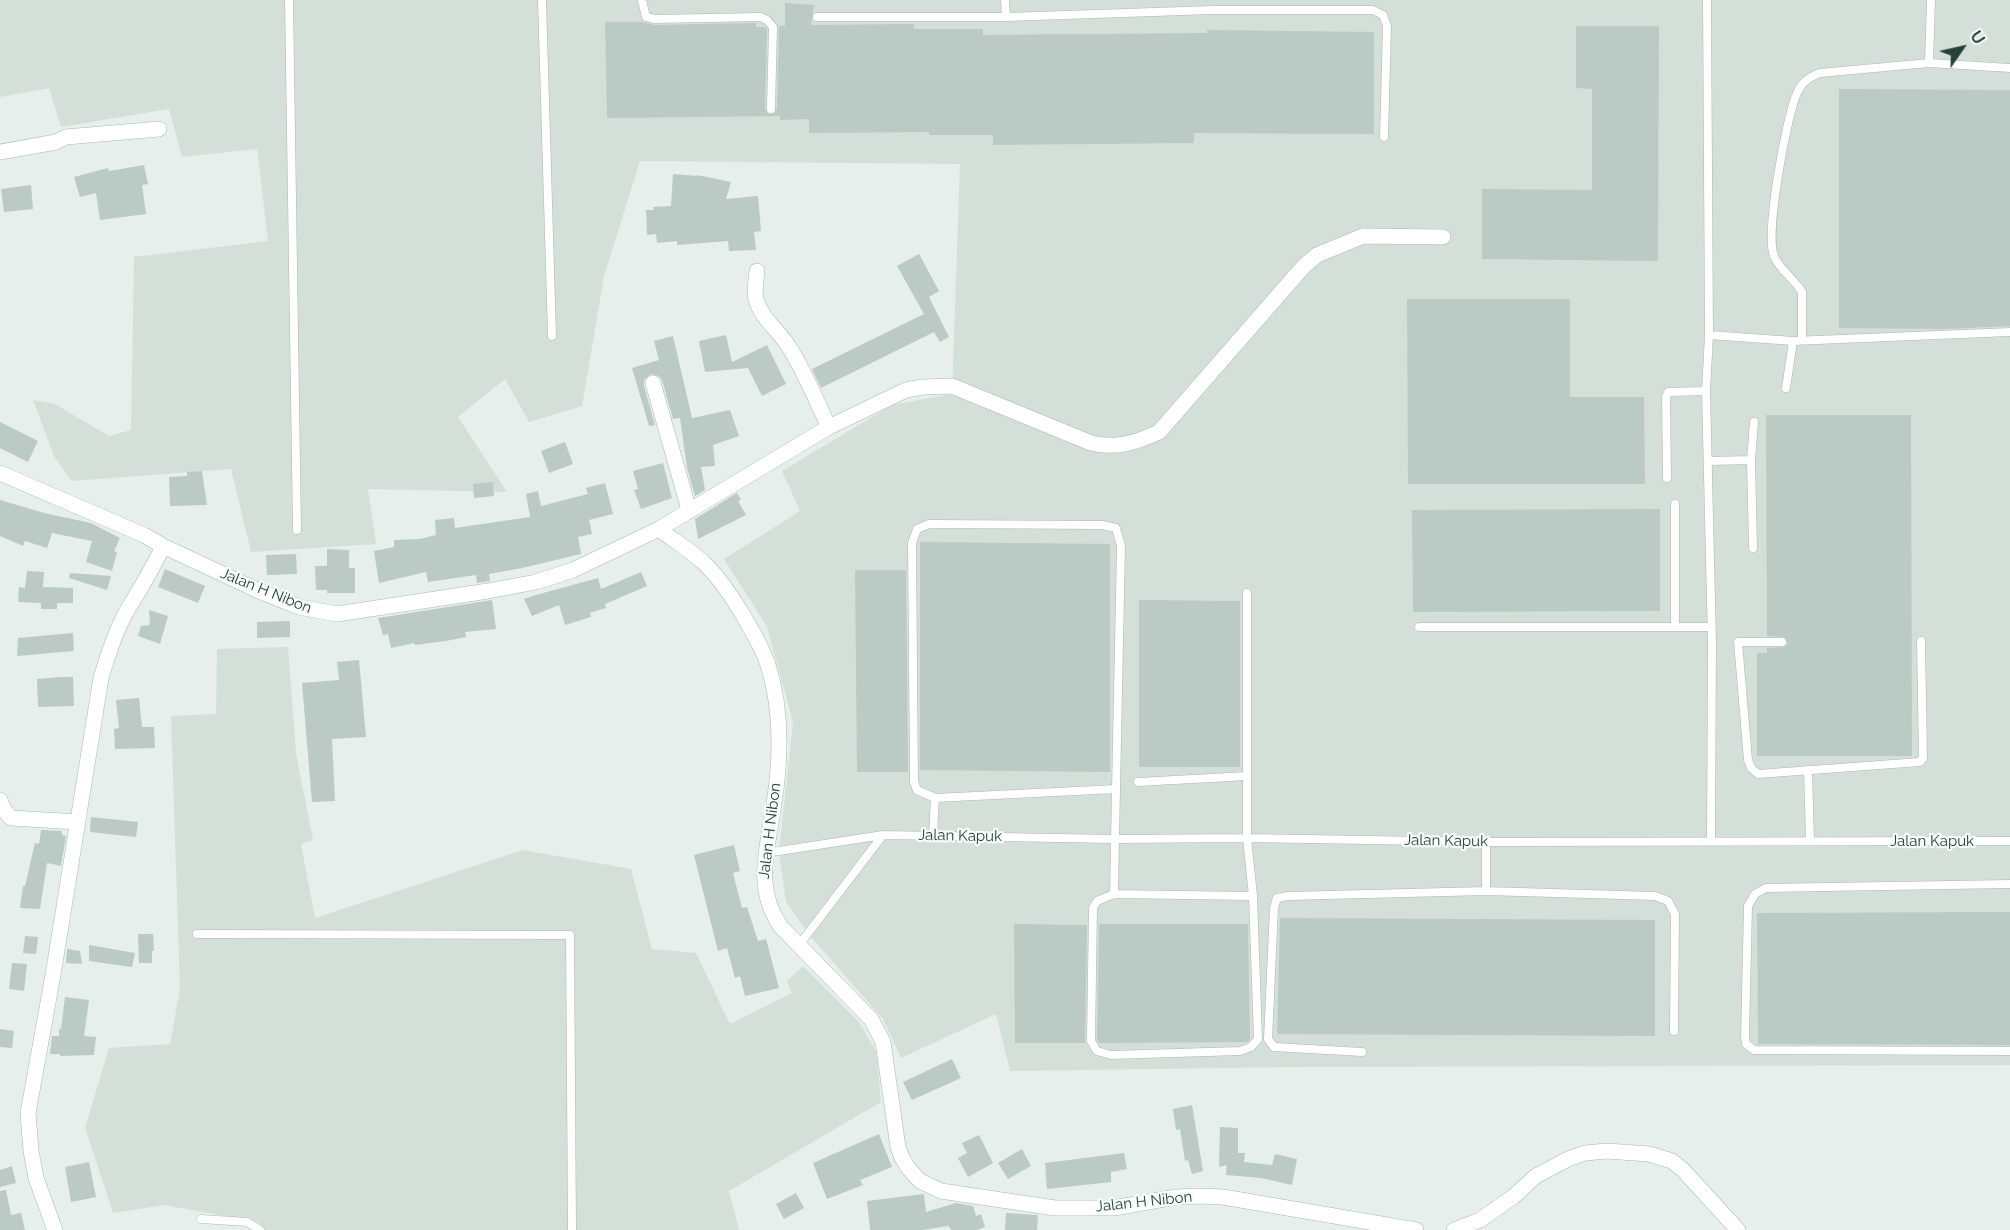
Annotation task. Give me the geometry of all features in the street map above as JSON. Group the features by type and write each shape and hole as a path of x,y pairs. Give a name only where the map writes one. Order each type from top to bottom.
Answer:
{"street":[{"path":"0,152 56,142 66,138 159,129"},
{"path":"659,529 829,427 906,390 952,386 1091,443 1108,447 1141,440 1159,432 1304,266 1317,255 1363,236 1443,237"},
{"path":"758,271 755,286 756,300 767,321 789,346 829,427"},
{"path":"653,383 689,510"},
{"name":"Jalan H Nibon","path":"0,473 144,535 259,591 311,610 337,614 536,582 573,570 659,529 705,564 721,582 753,631 768,664 776,700 779,747 766,853 764,887 767,900 772,914 781,927 871,1019 878,1030 885,1052 898,1147 909,1169 927,1185 940,1191 1055,1208 1114,1208 1176,1197 1223,1197 1416,1230"},
{"path":"55,1230 36,1178 28,1113 101,678 124,617 152,570 163,546"},
{"path":"0,800 6,814 11,818 78,822"},
{"path":"1454,1230 1480,1220 1513,1197 1536,1176 1568,1159 1585,1153 1607,1151 1649,1154 1672,1161 1683,1170 1737,1230"}],"lane":[{"path":"289,0 297,530"},
{"path":"542,0 552,336"},
{"path":"642,0 646,17 655,19 760,17 767,20 773,27 771,109"},
{"path":"1005,0 1006,17"},
{"path":"1213,10 1214,0"},
{"path":"1707,0 1709,335 1706,391 1711,627 1711,842"},
{"path":"1929,63 1931,0"},
{"path":"817,17 1006,17 1213,10 1373,10 1383,15 1388,26 1384,137"},
{"path":"1786,388 1797,341 1802,292 1780,267 1773,255 1771,242 1775,192 1791,113 1803,83 1811,76 1820,73 1929,63 2010,68"},
{"path":"1709,335 1797,341 2010,332"},
{"path":"1667,478 1666,397 1668,393 1706,391"},
{"path":"1753,548 1751,460 1754,422"},
{"path":"1709,461 1751,460"},
{"path":"1675,504 1675,627"},
{"path":"1114,894 1121,546 1116,528 1102,525 929,524 917,529 912,543 914,782 917,790 935,798 1116,789"},
{"path":"1247,592 1248,838 1253,896 1258,1039 1251,1047 1240,1051 1111,1055 1097,1051 1092,1041 1093,908 1097,901 1114,894 1253,896"},
{"path":"1419,627 1711,627"},
{"path":"1782,642 1738,642 1748,760 1751,768 1758,774 1920,762 1923,758 1921,641"},
{"path":"1808,770 1809,841"},
{"path":"1138,782 1247,776"},
{"path":"933,835 935,798"},
{"name":"Jalan Kapuk","path":"766,853 883,836 933,835 1486,842 2010,841"},
{"path":"799,945 883,836"},
{"path":"1486,842 1486,891"},
{"path":"2010,884 1766,888 1755,894 1748,906 1745,1036 1746,1044 1754,1050 2010,1051"},
{"path":"1362,1052 1274,1047 1268,1039 1274,908 1277,898 1486,891 1655,896 1668,901 1675,914 1674,1031"},
{"path":"197,934 570,935 572,1230"},
{"path":"201,1220 247,1222 260,1230"}],"shaded area":[{"path":"0,0 2010,0 2010,1065 1296,1067 1010,1071 996,1014 901,1058 883,1019 811,937 786,902 779,851 793,722 767,627 724,559 800,511 782,471 892,405 952,394 960,164 640,161 604,276 582,406 529,422 505,379 458,417 507,492 368,489 376,544 251,552 231,469 71,481 54,456 33,400 55,404 109,436 131,430 134,257 268,241 257,149 182,157 169,109 61,127 49,88 0,97"},
{"path":"288,647 296,753 313,840 301,844 315,918 523,850 631,869 652,949 696,953 730,1024 792,993 787,981 803,966 859,1022 876,1051 881,1102 729,1191 739,1230 260,1230 258,1222 164,1205 113,1213 85,1128 109,1048 170,1044 180,989 171,716 216,714 217,649"}],"building":[{"path":"785,3 814,5 811,25 914,24 914,29 983,29 983,35 1207,33 1207,30 1374,32 1374,134 1194,133 1194,143 993,145 993,135 929,135 929,132 809,133 809,119 780,120 780,116 607,118 605,22 642,22 655,25 756,23 756,27 765,27 767,29 765,109 768,114 774,114 777,109 779,26 785,26"},
{"path":"1576,26 1659,26 1658,261 1482,259 1482,189 1592,190 1592,89 1576,88"},
{"path":"1839,89 2010,90 2010,326 1945,329 1839,328"},
{"path":"144,165 148,184 142,185 146,214 100,220 96,193 80,197 74,177 108,168 109,171"},
{"path":"673,174 697,175 731,182 726,199 758,196 761,231 754,232 756,250 729,251 728,241 677,245 677,241 657,243 656,234 647,235 646,210 654,210 653,207 671,206"},
{"path":"31,185 33,209 4,212 1,189"},
{"path":"919,254 939,291 929,297 949,337 940,342 934,332 821,388 812,369 924,314 897,266"},
{"path":"1407,299 1570,299 1570,397 1644,397 1645,484 1408,484"},
{"path":"726,335 732,362 767,345 786,384 762,396 748,368 705,372 699,341"},
{"path":"673,336 692,418 730,410 739,436 713,445 715,466 701,467 705,490 695,496 687,468 680,418 673,419 662,380 659,376 651,374 644,380 655,425 649,426 632,368 659,360 654,341"},
{"path":"1766,415 1911,415 1912,756 1757,756 1757,653 1767,653 1767,648 1784,647 1788,643 1784,637 1767,636"},
{"path":"0,422 38,441 28,462 0,448"},
{"path":"565,442 573,464 549,473 541,451"},
{"path":"663,463 672,498 641,509 634,490 638,489 633,471"},
{"path":"202,471 207,505 170,506 169,477 187,476 187,472"},
{"path":"493,482 494,496 474,498 473,484"},
{"path":"605,483 613,514 589,520 592,534 578,537 581,554 489,574 490,581 477,583 476,575 428,582 426,572 379,583 374,551 394,547 394,540 420,539 436,535 435,520 454,518 455,528 530,517 526,494 538,491 541,506 588,494 586,488"},
{"path":"737,493 741,500 738,501 746,515 698,539 695,519"},
{"path":"0,500 44,513 91,523 120,538 114,551 117,552 112,571 86,562 92,541 52,533 47,548 25,541 23,546 0,536"},
{"path":"1660,509 1660,611 1413,612 1412,510"},
{"path":"920,542 1110,544 1110,772 920,770"},
{"path":"327,549 349,550 349,568 355,568 355,593 327,593 327,590 316,590 315,566 327,566"},
{"path":"296,554 297,574 267,575 266,555"},
{"path":"165,569 205,586 198,603 158,587"},
{"path":"855,570 906,570 908,772 857,772"},
{"path":"27,571 44,572 43,587 73,588 73,603 57,603 57,609 41,609 41,603 18,602 19,587 25,588"},
{"path":"641,572 647,586 605,604 606,608 590,613 591,617 565,625 559,605 532,616 524,599 598,578 601,589"},
{"path":"70,573 111,576 107,590 69,578"},
{"path":"492,600 496,629 465,632 466,637 446,641 415,645 414,643 391,648 388,634 383,635 378,618"},
{"path":"1139,600 1240,601 1240,767 1139,767"},
{"path":"149,610 168,616 160,644 138,636 141,626 150,625"},
{"path":"290,621 290,637 257,638 257,622"},
{"path":"73,633 74,651 17,656 18,638"},
{"path":"359,660 366,737 332,739 335,801 312,802 302,683 339,680 337,662"},
{"path":"73,677 74,706 38,707 37,679"},
{"path":"139,698 142,727 154,727 155,748 115,749 114,729 119,728 116,700"},
{"path":"91,817 138,822 136,837 90,832"},
{"path":"41,830 62,831 62,835 66,836 61,866 47,863 40,909 20,908 23,886 25,886 35,843 39,844"},
{"path":"734,845 740,871 733,873 742,908 747,907 758,941 766,939 779,988 745,996 740,976 735,978 727,948 718,951 694,855"},
{"path":"2010,912 2010,1045 1758,1044 1757,913"},
{"path":"1280,918 1655,920 1655,1036 1277,1034"},
{"path":"1014,924 1087,925 1085,1043 1015,1043"},
{"path":"1099,924 1248,924 1250,1039 1248,1042 1099,1043 1097,1039"},
{"path":"138,934 153,934 152,963 139,963"},
{"path":"25,936 38,937 36,954 23,953"},
{"path":"89,945 135,953 132,967 89,961"},
{"path":"67,949 80,951 82,964 66,963"},
{"path":"12,963 27,964 24,991 9,989"},
{"path":"65,997 89,1000 84,1036 96,1037 94,1055 50,1054 52,1036 59,1036 59,1029 61,1029"},
{"path":"0,1029 14,1031 12,1048 0,1047"},
{"path":"952,1059 961,1078 912,1100 903,1082"},
{"path":"1192,1105 1203,1171 1192,1174 1188,1160 1185,1161 1180,1129 1176,1130 1173,1109"},
{"path":"1220,1127 1238,1128 1238,1153 1245,1153 1244,1162 1272,1165 1275,1154 1297,1159 1292,1185 1261,1178 1226,1175 1227,1165 1219,1167"},
{"path":"879,1134 892,1167 860,1180 863,1185 827,1199 813,1163"},
{"path":"979,1135 993,1163 968,1177 958,1158 967,1153 962,1143"},
{"path":"1022,1149 1031,1166 1008,1179 998,1163"},
{"path":"1124,1153 1127,1169 1111,1172 1111,1182 1047,1189 1045,1163"},
{"path":"89,1162 96,1197 71,1202 65,1167"},
{"path":"12,1166 16,1183 0,1187 0,1170"},
{"path":"6,1190 11,1215 21,1213 25,1230 0,1230 0,1191"},
{"path":"796,1193 804,1208 784,1219 776,1204"},
{"path":"924,1194 926,1212 956,1203 973,1206 976,1216 981,1214 985,1227 977,1230 951,1230 949,1226 922,1230 870,1230 867,1201"},
{"path":"1006,1213 1038,1215 1037,1230 1005,1230"}]}
